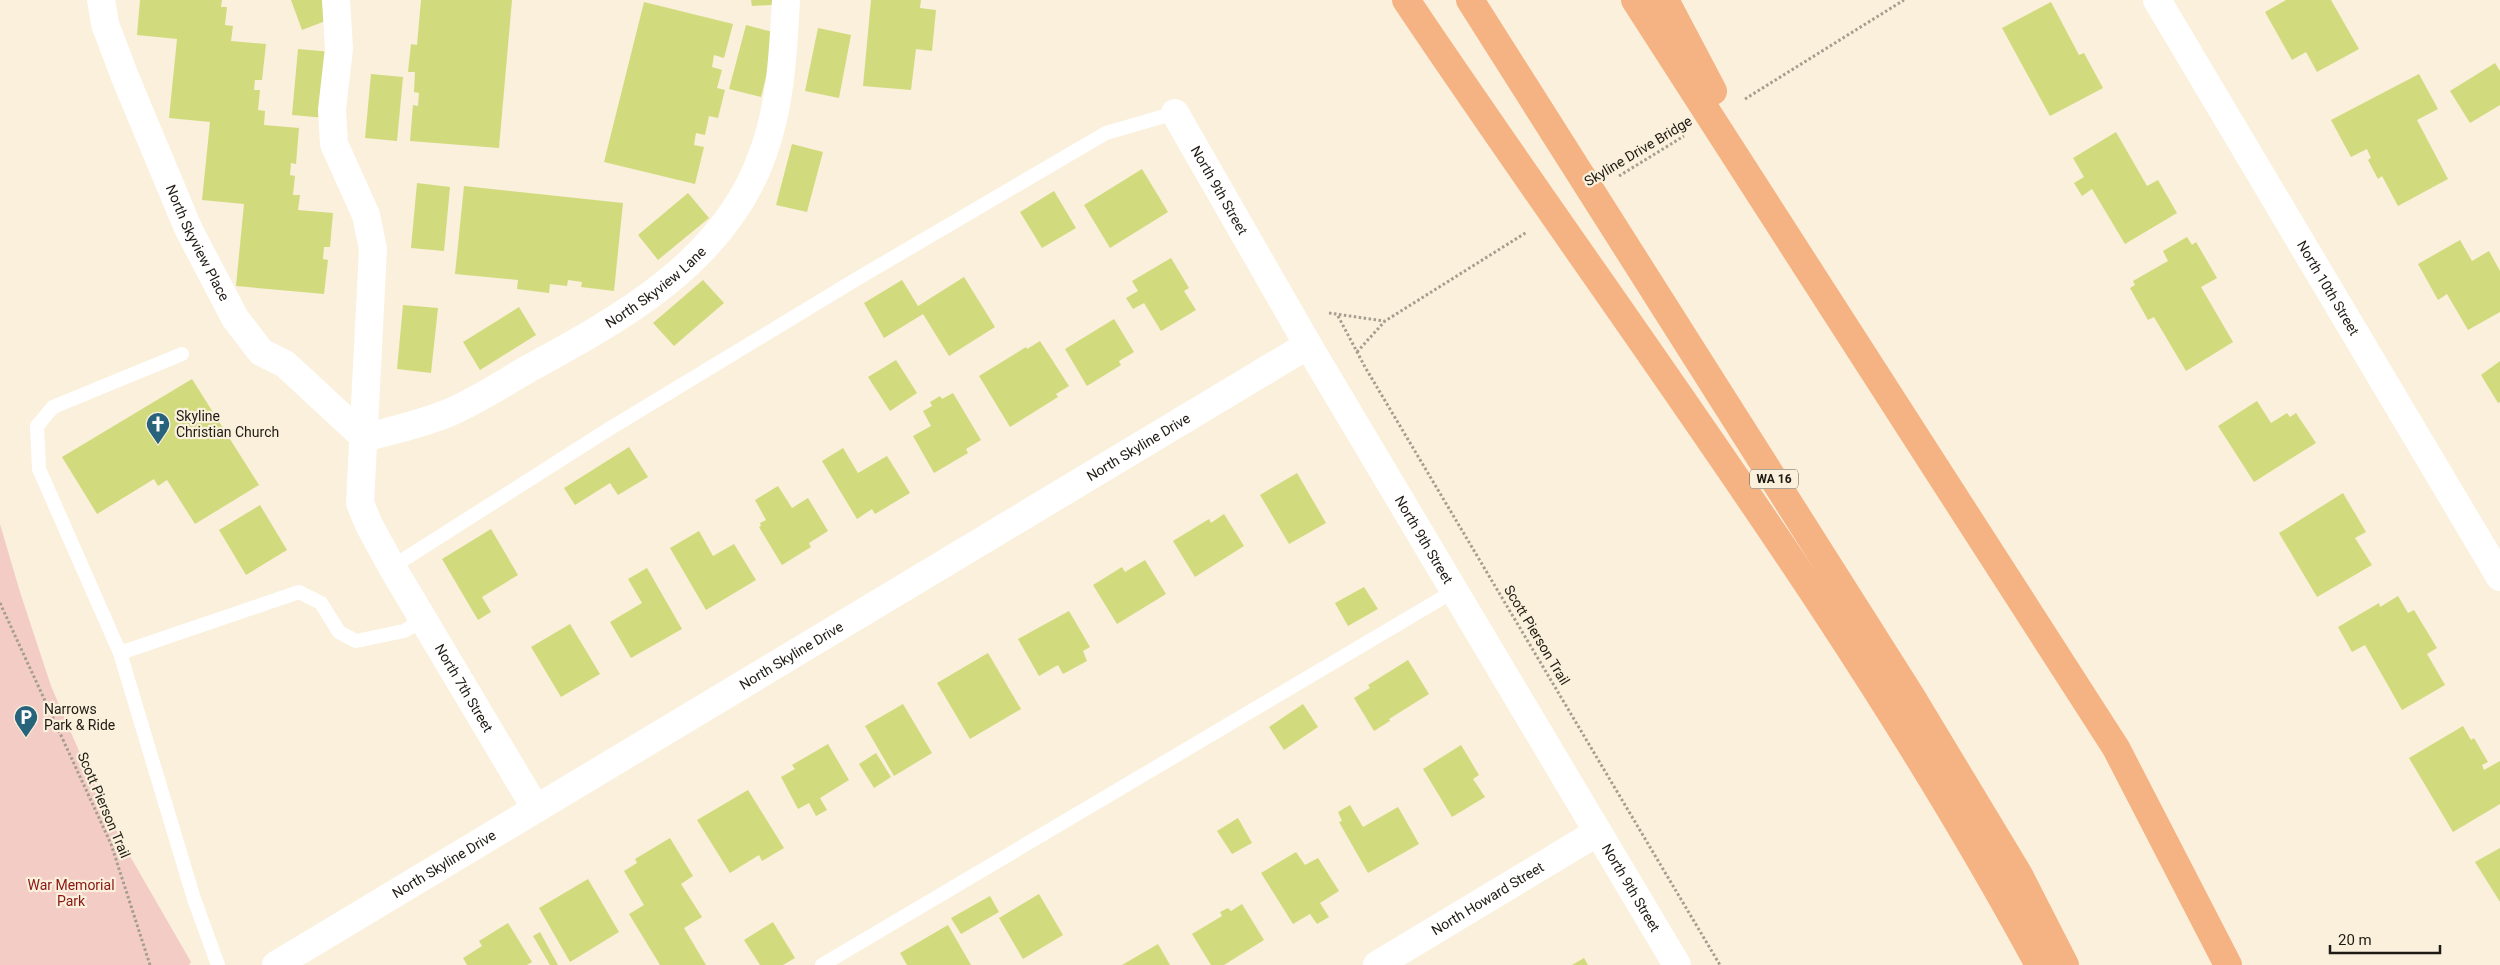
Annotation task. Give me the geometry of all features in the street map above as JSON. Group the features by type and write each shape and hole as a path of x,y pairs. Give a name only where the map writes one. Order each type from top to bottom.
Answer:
{"highway":[{"path":"1406,0 1490,125 1759,512 1901,729 2039,965"},
{"name":"WA 16","path":"1470,0 1911,696 2018,875 2065,965"},
{"path":"1635,0 2116,748 2228,965"},
{"path":"1665,0 1787,234"}],"street":[{"name":"North Skyview Place","path":"102,0 105,24 188,228 235,318 261,352 284,364 365,438"},
{"path":"336,0 339,48 332,110 334,144 366,215 373,249 365,438 360,503 368,526 392,567"},
{"name":"North Skyview Lane","path":"365,438 448,413 602,329 660,289 706,246 741,201 762,157 775,111 782,64 786,0"},
{"name":"North 10th Street","path":"2157,0 2500,576"},
{"name":"North 9th Street","path":"1174,113 1308,345 1677,965"},
{"name":"North Skyline Drive","path":"276,965 1308,345"},
{"name":"North 7th Street","path":"392,567 536,808"},
{"name":"North Howard Street","path":"1377,965 1598,832"}],"lane":[{"path":"392,567 651,404 860,277 1106,133 1174,113"},
{"path":"182,354 53,407 37,426 39,469 120,653 194,899 218,965"},
{"path":"822,965 1454,590"},
{"path":"120,653 299,592 321,603 339,632 356,641 404,631 424,619"}],"path":[{"path":"1743,100 1904,0"},
{"name":"Skyline Drive Bridge","path":"1617,177 1693,131"},
{"path":"1358,351 1385,321 1534,228"},
{"path":"1320,312 1385,321"},
{"name":"Scott Pierson Trail","path":"1338,316 1365,367 1720,965"},
{"name":"Scott Pierson Trail","path":"0,603 111,844 150,965"}],"green space":[{"name":"War Memorial Park","path":"0,524 51,686 85,765 123,844 191,962 189,965 0,965"}],"building":[{"path":"140,0 222,0 221,7 227,7 225,25 233,26 231,41 266,44 262,80 255,80 254,90 260,90 258,110 265,111 264,125 299,128 296,164 291,163 290,175 295,176 293,195 300,195 298,210 333,213 330,247 324,247 323,259 328,260 324,294 236,286 244,204 202,200 210,122 169,118 177,39 137,35"},
{"path":"291,0 326,0 333,18 302,30"},
{"path":"421,0 512,0 499,148 410,141 413,105 418,106 419,93 414,92 415,72 408,72 411,44 417,45"},
{"path":"751,0 785,0 786,4 752,6"},
{"path":"871,0 921,0 920,8 936,10 932,51 916,49 911,90 863,86"},
{"path":"2286,0 2331,0 2359,49 2317,72 2306,52 2292,60 2265,12"},
{"path":"644,2 733,24 724,58 714,55 712,67 722,70 717,88 725,90 718,118 709,116 705,135 696,133 694,145 704,147 695,184 604,162"},
{"path":"2051,2 2079,55 2084,53 2103,88 2050,116 2002,28"},
{"path":"746,25 777,33 761,97 729,89"},
{"path":"818,28 851,35 839,98 805,91"},
{"path":"298,49 332,52 326,118 292,115"},
{"path":"2495,63 2500,71 2500,105 2470,123 2450,91"},
{"path":"371,74 403,77 397,141 365,138"},
{"path":"2419,74 2438,109 2417,120 2448,179 2398,206 2382,176 2378,179 2368,160 2371,158 2367,149 2351,157 2331,120"},
{"path":"2116,132 2147,186 2158,180 2177,213 2125,244 2092,189 2082,196 2074,183 2084,177 2073,158"},
{"path":"792,144 823,152 807,212 776,205"},
{"path":"1142,169 1168,212 1110,248 1084,205"},
{"path":"417,183 450,187 444,251 411,248"},
{"path":"464,186 623,203 614,291 581,287 582,282 568,280 567,286 550,284 549,293 517,289 518,280 455,274"},
{"path":"1054,191 1076,228 1042,248 1020,212"},
{"path":"688,193 709,218 658,260 638,235"},
{"path":"2187,237 2192,245 2196,242 2217,278 2201,287 2233,342 2186,371 2154,317 2148,320 2130,288 2135,285 2133,281 2168,261 2163,251"},
{"path":"2460,240 2472,261 2489,251 2500,271 2500,312 2468,330 2447,294 2438,300 2418,264"},
{"path":"1171,258 1189,288 1184,291 1196,310 1161,331 1144,303 1133,309 1126,298 1138,291 1132,281"},
{"path":"964,277 995,327 949,356 923,314 884,338 864,303 902,280 918,306"},
{"path":"703,280 724,303 674,346 653,323"},
{"path":"403,305 438,308 431,373 397,369"},
{"path":"519,307 536,335 480,370 463,342"},
{"path":"1114,319 1134,352 1119,361 1121,365 1087,386 1065,349"},
{"path":"1040,341 1069,386 1056,394 1058,397 1010,427 979,376 1026,347 1027,349"},
{"path":"896,360 917,393 890,411 868,377"},
{"path":"2500,361 2500,402 2498,403 2481,375"},
{"name":"Skyline Christian Church","path":"192,379 259,485 195,524 167,480 158,486 154,479 97,514 62,457"},
{"path":"953,393 981,440 966,449 968,453 934,473 913,436 931,426 923,411 932,406 930,402 940,396 942,399"},
{"path":"2257,401 2271,423 2287,413 2290,417 2296,413 2316,443 2254,482 2218,426"},
{"path":"629,447 648,477 618,495 610,483 575,505 564,488"},
{"path":"843,448 858,473 887,456 910,493 875,514 872,509 857,519 822,461"},
{"path":"1297,473 1326,523 1289,544 1260,495"},
{"path":"778,486 792,508 808,498 828,531 809,543 811,547 782,565 759,527 761,526 760,523 766,520 755,500"},
{"path":"2343,493 2366,532 2355,538 2372,565 2317,597 2279,533"},
{"path":"260,505 287,550 246,575 219,530"},
{"path":"1224,514 1244,546 1195,577 1173,541 1209,519 1211,523"},
{"path":"491,529 518,575 482,597 491,612 478,620 442,559"},
{"path":"699,531 713,556 734,544 756,580 706,610 670,548"},
{"path":"1145,560 1166,594 1117,624 1093,585 1122,567 1125,572"},
{"path":"647,568 682,629 631,658 610,622 642,603 628,579"},
{"path":"1364,587 1378,609 1348,626 1335,603"},
{"path":"2398,596 2408,613 2414,610 2437,648 2427,654 2445,685 2402,710 2365,645 2352,652 2338,627 2379,603 2380,607"},
{"path":"1069,611 1090,647 1083,651 1087,661 1063,674 1058,665 1039,676 1018,639"},
{"path":"570,624 600,674 561,697 531,647"},
{"path":"988,653 1021,709 970,739 937,683"},
{"path":"1408,660 1429,694 1389,719 1390,721 1374,731 1354,698 1370,688 1368,685"},
{"path":"903,704 932,753 894,776 865,726"},
{"path":"1303,704 1318,727 1284,750 1269,727"},
{"path":"2463,726 2471,740 2474,738 2488,762 2482,765 2484,770 2500,761 2500,804 2453,832 2409,758"},
{"path":"828,744 849,780 820,798 827,810 816,816 809,803 798,809 781,777 795,769 792,765"},
{"path":"1461,745 1479,775 1473,779 1485,797 1452,817 1423,769"},
{"path":"876,753 891,777 874,788 859,764"},
{"path":"748,790 784,848 762,861 759,855 730,873 697,820"},
{"path":"1350,805 1363,827 1398,807 1419,844 1368,873 1339,822 1342,821 1338,812"},
{"path":"1238,818 1252,843 1232,854 1217,831"},
{"path":"670,838 693,876 681,884 702,917 684,928 706,965 660,965 629,914 644,905 624,871 637,863 635,859"},
{"path":"2500,848 2500,902 2475,862"},
{"path":"1296,852 1305,865 1318,858 1339,891 1320,903 1329,917 1317,924 1310,914 1293,924 1261,873"},
{"path":"588,879 619,932 570,962 539,908"},
{"path":"1039,894 1063,935 1023,959 999,918"},
{"path":"990,896 999,912 961,934 951,918"},
{"path":"1242,904 1264,940 1224,965 1211,965 1192,934 1222,916 1220,912 1228,908 1231,911"},
{"path":"773,922 795,958 783,965 760,965 744,940"},
{"path":"508,923 532,962 527,965 467,965 463,958 482,946 479,941"},
{"path":"948,925 971,965 907,965 900,953"},
{"path":"540,932 558,965 550,965 533,936"},
{"path":"1158,944 1170,965 1122,965"},
{"path":"1584,958 1588,965 1572,965"}],"place":[{"name":"Skyline Christian Church","path":"158,445"},
{"name":"Narrows Park & Ride","path":"26,738"}]}
